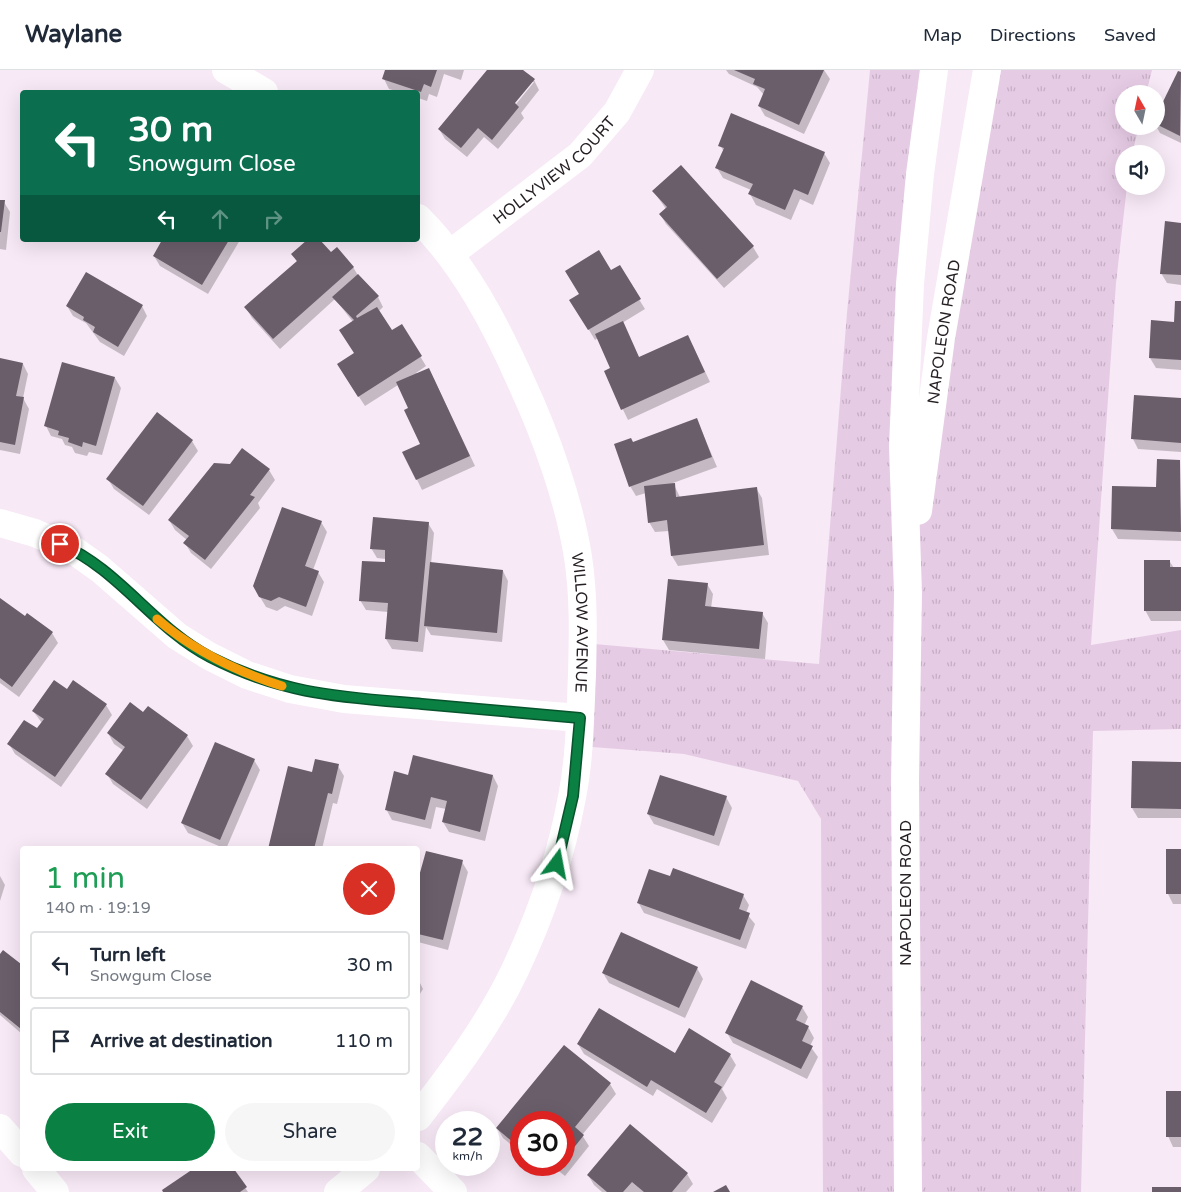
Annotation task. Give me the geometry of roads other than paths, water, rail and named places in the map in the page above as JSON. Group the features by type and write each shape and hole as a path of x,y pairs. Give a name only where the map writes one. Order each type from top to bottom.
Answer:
{"street":[{"path":"226,70 261,90"},
{"name":"HOLLYVIEW COURT","path":"450,254 580,155 617,112 640,70"},
{"name":"NAPOLEON ROAD","path":"908,1192 904,782 908,593 903,446 910,294 920,174 934,70"},
{"name":"NAPOLEON ROAD","path":"908,593 941,338 987,70"},
{"name":"WILLOW AVENUE","path":"420,220 450,254 508,352 531,402 557,476 577,555 582,591 583,621 580,718 573,796 557,864 515,971 461,1061 420,1114"},
{"path":"0,523 34,533 72,549 100,569 177,636 208,656 256,678 290,689 344,698 580,718"},
{"path":"0,1128 20,1150"},
{"path":"420,1158 453,1192"},
{"path":"38,1171 55,1192"},
{"path":"338,1192 364,1171"}]}
